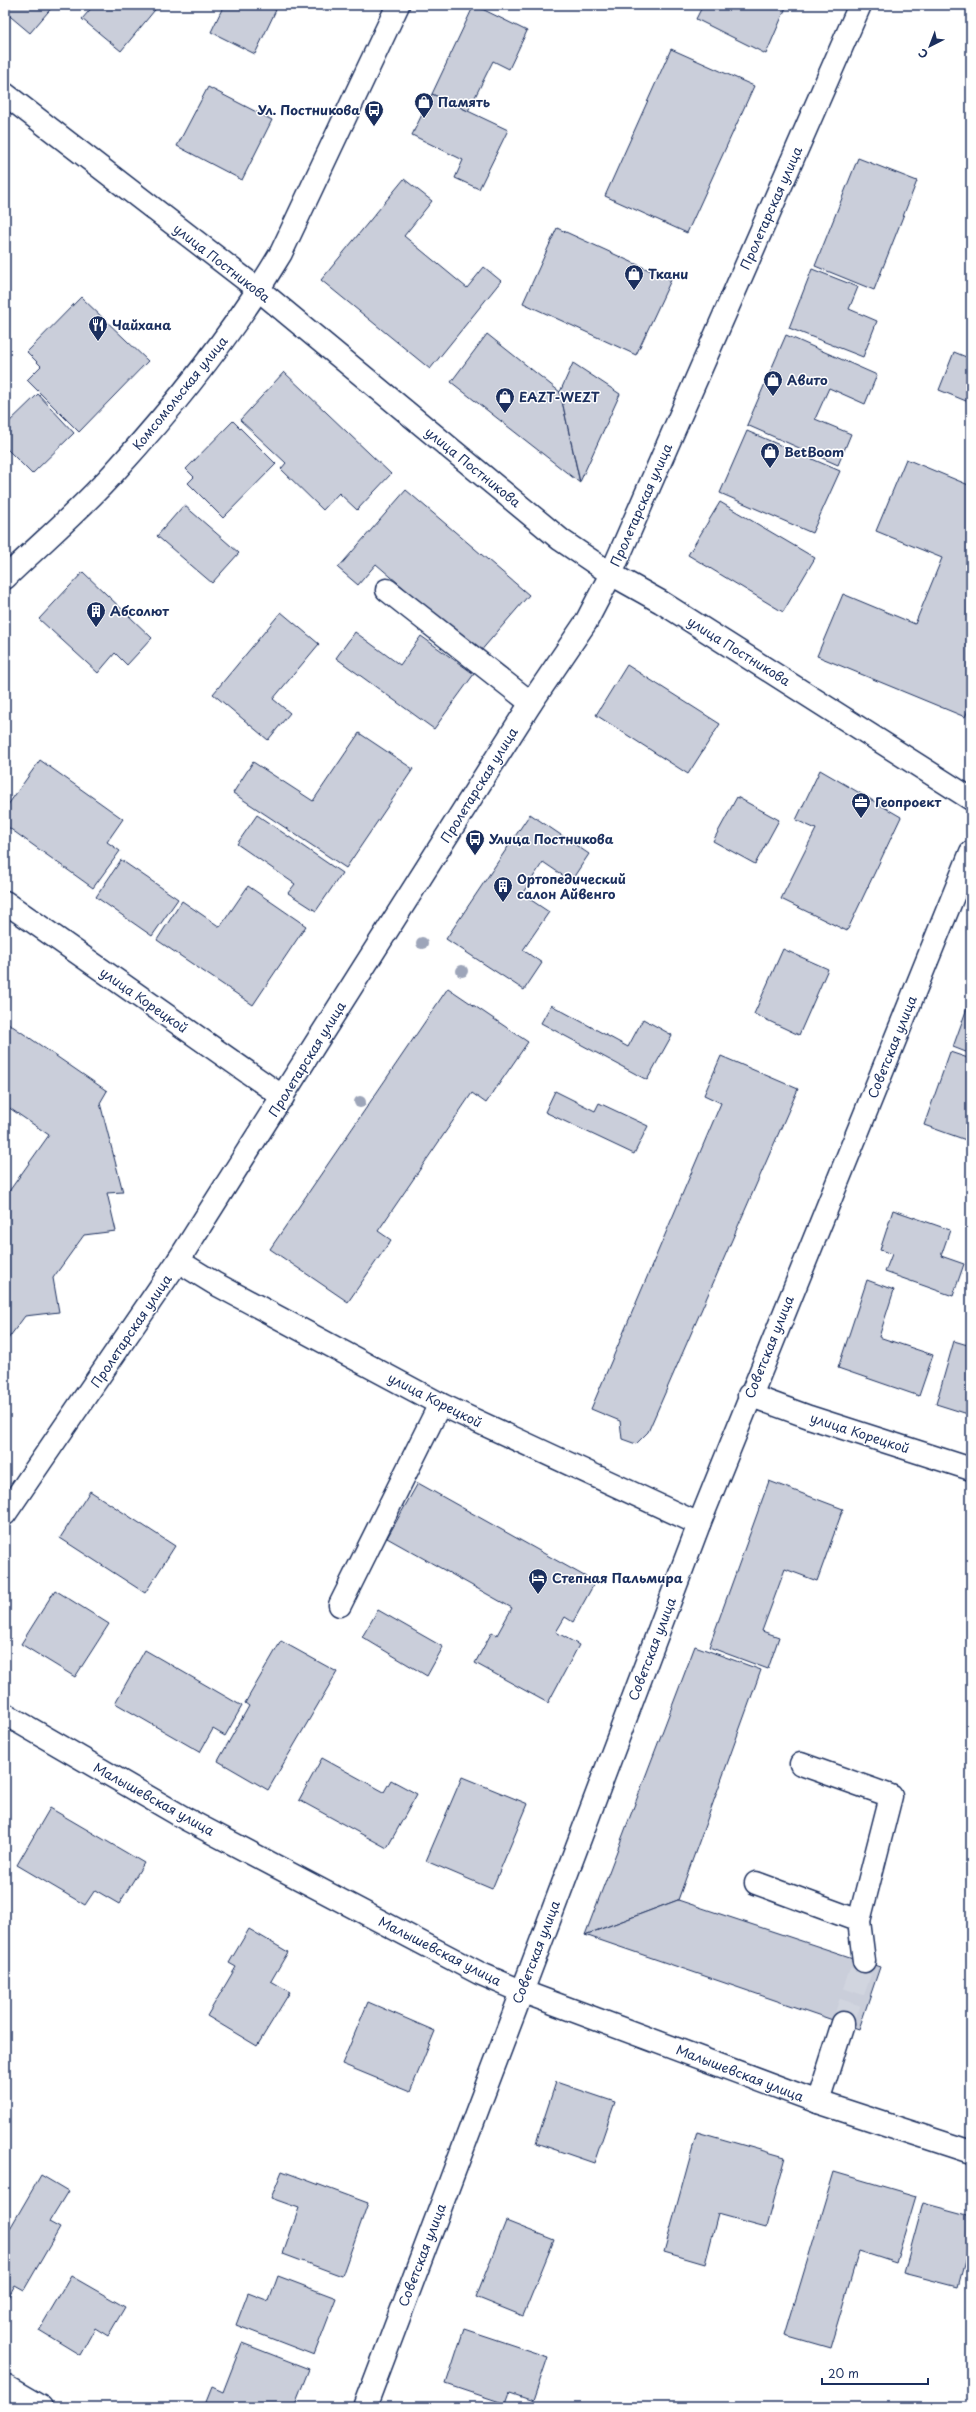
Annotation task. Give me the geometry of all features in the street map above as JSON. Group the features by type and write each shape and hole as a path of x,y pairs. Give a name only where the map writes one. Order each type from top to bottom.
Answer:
{"street":[{"name":"Комсомольская улица","path":"5,578 118,469 206,365 259,290 281,253 398,5"},
{"name":"Пролетарская улица","path":"5,1514 178,1261 531,703 586,622 611,574 860,5"},
{"name":"улица Постникова","path":"5,94 259,290 561,540 611,574 661,602 971,799"},
{"path":"387,590 531,703"},
{"name":"Советская улица","path":"365,2407 749,1395 971,852"},
{"name":"улица Корецкой","path":"6,905 283,1097"},
{"name":"улица Корецкой","path":"178,1261 214,1283 440,1404 699,1524"},
{"name":"улица Корецкой","path":"749,1395 809,1417 971,1469"},
{"path":"340,1605 440,1404"},
{"name":"Малышевская улица","path":"5,1714 186,1819 479,1973 522,1991 818,2102 971,2152"},
{"path":"801,1764 891,1796 859,1921 864,1961"},
{"path":"756,1883 859,1921"},
{"path":"818,2102 843,2023"},
{"path":"5,2386 41,2407"}],"building":[{"path":"5,5 54,5 30,33 5,12"},
{"path":"94,5 159,5 121,51 82,19"},
{"path":"224,5 267,5 276,10 255,54 211,32"},
{"path":"312,5 327,5 324,11"},
{"path":"474,5 527,31 509,69 493,61 468,111 432,94"},
{"path":"703,5 787,5 766,54 696,19"},
{"path":"671,49 754,86 687,233 605,196"},
{"path":"208,87 272,120 242,180 177,146"},
{"path":"432,94 508,130 479,189 455,178 463,160 412,135"},
{"path":"858,158 917,181 874,290 815,266"},
{"path":"404,179 432,201 404,236 467,288 484,267 501,281 430,369 321,280"},
{"path":"557,228 671,280 636,355 523,303"},
{"path":"812,269 858,287 849,309 877,321 863,357 789,328"},
{"path":"81,297 148,361 79,432 27,380 41,366 27,352"},
{"path":"487,334 560,392 580,483 451,382"},
{"path":"786,335 877,375 865,404 829,388 815,419 851,434 838,465 747,425"},
{"path":"954,352 971,359 971,403 939,390"},
{"path":"573,363 620,394 580,482 560,392"},
{"path":"284,372 391,474 357,510 339,493 323,510 281,469 286,463 240,420"},
{"path":"38,394 74,433 32,474 5,447 5,426"},
{"path":"233,421 276,464 223,518 188,483 194,477 186,469"},
{"path":"747,431 840,471 812,533 720,493"},
{"path":"906,459 971,486 971,704 965,717 817,656 843,594 915,624 942,558 876,531"},
{"path":"406,490 529,595 479,653 376,564 358,585 338,568"},
{"path":"720,502 815,558 783,612 688,555"},
{"path":"184,505 239,553 212,583 157,536"},
{"name":"Абсолют","path":"83,572 152,638 127,665 115,653 98,673 39,619"},
{"path":"281,612 319,644 273,699 290,713 268,740 213,694"},
{"path":"355,632 400,665 421,636 474,674 434,729 336,658"},
{"path":"627,665 720,724 688,774 596,715"},
{"path":"359,733 413,769 346,868 233,793 253,762 313,801"},
{"path":"40,760 123,819 107,842 120,851 93,888 5,825 5,809"},
{"path":"820,770 901,817 847,931 781,899 816,829 796,820"},
{"path":"737,797 779,820 755,864 713,841"},
{"name":"Ортопедический салон Айвенго","path":"530,814 589,854 571,881 543,862 522,894 549,912 523,950 542,963 524,990 446,939"},
{"path":"257,815 342,873 316,911 288,893 295,884 237,844"},
{"path":"121,860 178,899 152,936 96,897"},
{"path":"248,886 306,926 253,1005 157,940 182,901 220,927"},
{"path":"783,949 828,969 799,1035 754,1014"},
{"path":"448,988 528,1042 486,1103 472,1093 378,1231 391,1240 348,1302 270,1249"},
{"path":"971,997 971,1054 953,1047"},
{"path":"551,1005 628,1047 643,1019 672,1035 647,1080 541,1023"},
{"path":"5,1021 107,1091 100,1103 123,1192 107,1193 116,1231 84,1235 53,1278 59,1312 25,1316 5,1343 5,1197 49,1135 5,1105"},
{"path":"950,1052 971,1059 971,1127 966,1140 924,1125"},
{"path":"721,1056 798,1089 648,1432 636,1444 622,1439 620,1421 591,1409 721,1103 704,1095"},
{"path":"555,1091 595,1111 599,1103 648,1126 634,1154 545,1112"},
{"path":"893,1210 950,1230 941,1256 964,1264 953,1296 885,1272 892,1254 880,1250"},
{"path":"867,1280 894,1290 879,1337 933,1355 919,1396 838,1368"},
{"path":"954,1341 971,1346 971,1415 936,1404"},
{"path":"769,1481 843,1509 817,1581 785,1569 762,1631 779,1637 768,1669 709,1647"},
{"name":"Степная Пальмира","path":"418,1483 595,1582 573,1622 565,1617 556,1632 579,1645 548,1703 475,1663 492,1632 497,1635 512,1608 387,1538"},
{"path":"90,1491 175,1546 145,1593 60,1538"},
{"path":"55,1590 109,1624 75,1677 21,1644"},
{"path":"378,1610 443,1647 427,1676 362,1637"},
{"path":"281,1641 337,1672 268,1790 218,1761 249,1706 245,1703"},
{"path":"695,1646 761,1670 678,1900 585,1935"},
{"path":"145,1650 242,1706 225,1736 213,1729 200,1752 115,1703"},
{"path":"322,1758 384,1792 391,1780 417,1794 387,1848 299,1800"},
{"path":"462,1777 528,1804 492,1889 426,1861"},
{"path":"50,1808 144,1863 119,1904 95,1890 85,1905 17,1865"},
{"path":"678,1900 880,1967 859,2029 585,1935"},
{"path":"249,1929 288,1952 271,1981 290,1992 257,2046 207,2016 236,1967 229,1963"},
{"path":"368,2002 435,2031 410,2092 342,2064"},
{"path":"556,2082 615,2102 594,2163 536,2143"},
{"path":"697,2132 785,2157 766,2227 718,2214 705,2264 664,2252"},
{"path":"282,2171 368,2203 342,2276 283,2254 299,2208 271,2198"},
{"path":"834,2172 916,2196 896,2263 859,2251 830,2348 785,2335"},
{"path":"41,2175 68,2191 49,2222 60,2228 24,2290 15,2285 5,2303 5,2237"},
{"path":"923,2203 971,2216 971,2238 958,2287 904,2273"},
{"path":"506,2221 554,2240 523,2316 476,2297"},
{"path":"71,2276 125,2307 108,2336 95,2328 80,2355 39,2330"},
{"path":"278,2276 336,2298 314,2355 236,2325 248,2293 269,2301"},
{"path":"464,2329 548,2357 533,2401 510,2393 506,2404 446,2384"},
{"path":"242,2343 309,2369 294,2407 204,2407 212,2387 223,2392"}],"tunnel":[{"path":"843,2023 864,1961"}],"place":[{"name":"Память","path":"424,119"},
{"name":"Ул. Постникова","path":"374,127"},
{"name":"Ткани","path":"634,291"},
{"name":"Чайхана","path":"98,342"},
{"name":"Авито","path":"773,397"},
{"name":"EAZT-WEZT","path":"505,414"},
{"name":"BetBoom","path":"770,469"},
{"name":"Абсолют","path":"96,628"},
{"name":"Геопроект","path":"861,819"},
{"name":"Улица Постникова","path":"475,856"},
{"name":"Ортопедический салон Айвенго","path":"503,903"},
{"name":"Степная Пальмира","path":"538,1595"}]}
